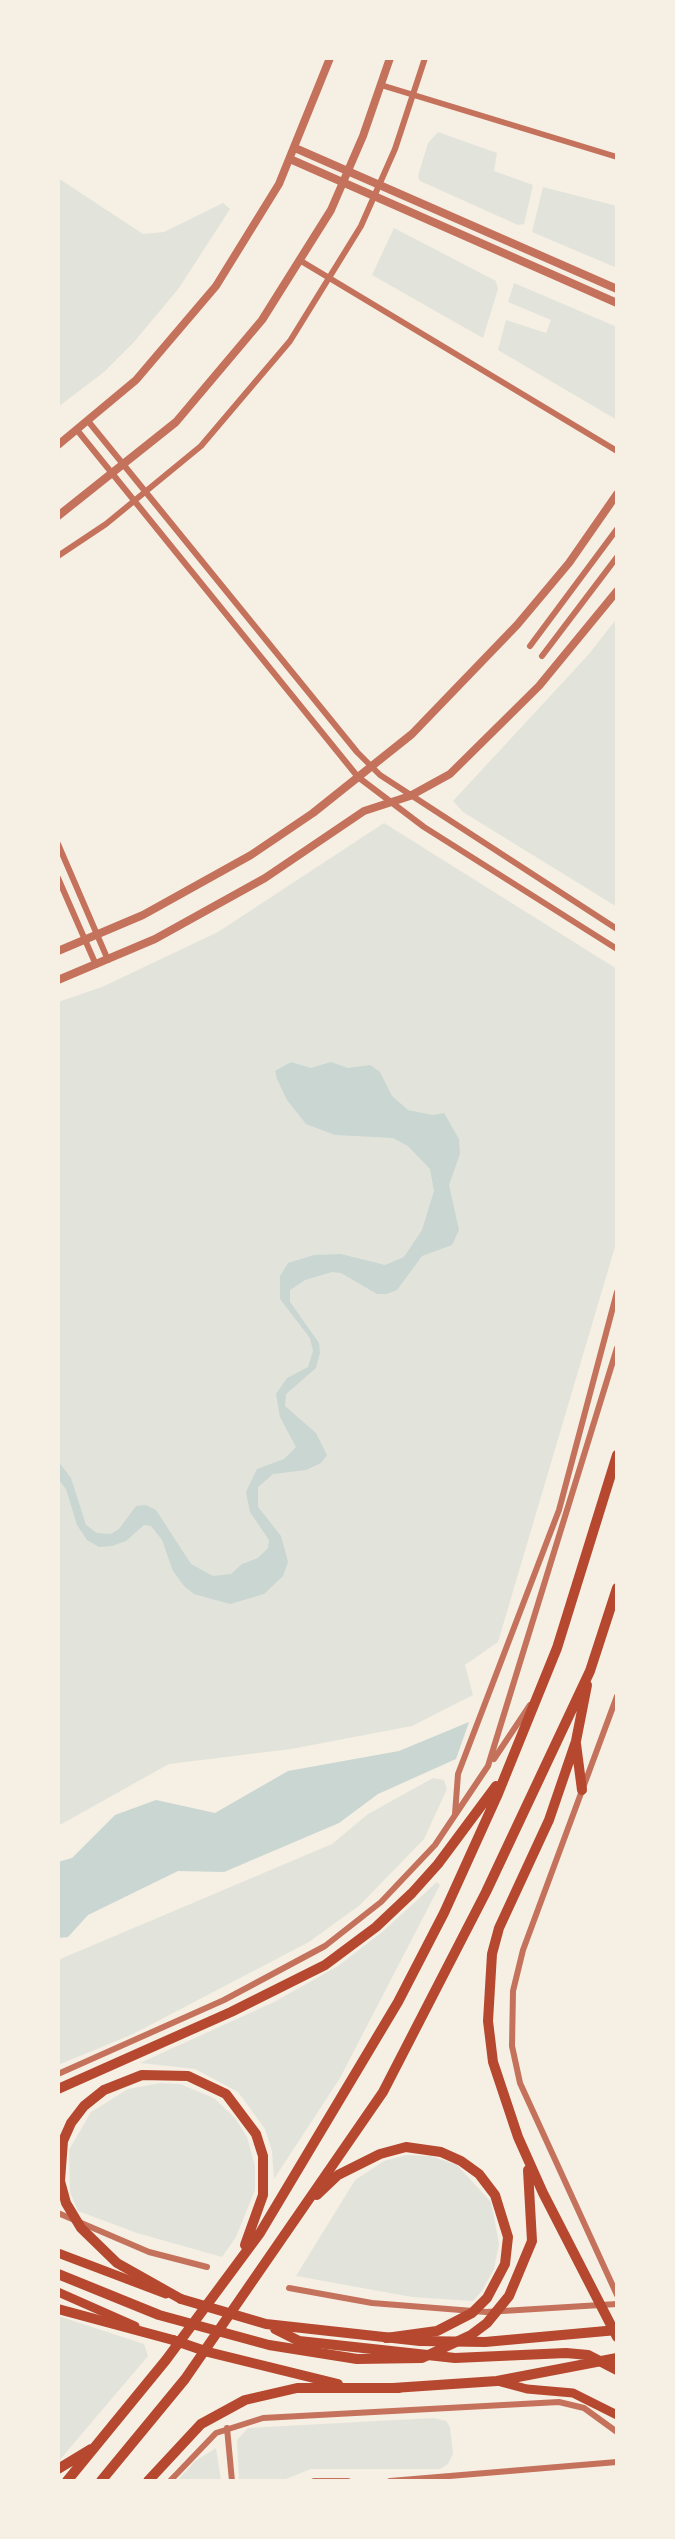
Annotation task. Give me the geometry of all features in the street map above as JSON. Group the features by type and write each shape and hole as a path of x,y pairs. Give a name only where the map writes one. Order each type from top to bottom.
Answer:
{"main road":[{"path":"67,2481 100,2443 238,2262 348,2091 398,2002 444,1913 557,1648 617,1455"},
{"path":"617,1588 590,1671 576,1741 549,1820 499,1928 492,1954 488,2021 493,2062 503,2099 523,2149 617,2337"},
{"path":"101,2481 185,2379 383,2092 590,1671"},
{"path":"576,1741 582,1790"},
{"path":"58,2089 274,1991 350,1947 397,1909 438,1864 507,1771"},
{"path":"181,2299 117,2263 81,2228 66,2203 60,2181 61,2153 71,2123 84,2106 104,2090 142,2075 188,2076 210,2083 226,2094 256,2134 263,2156 259,2214 238,2262"},
{"path":"304,2207 338,2175 380,2154 420,2147 461,2161 479,2174 495,2195 508,2237 505,2264 487,2298 472,2313 437,2331 386,2338"},
{"path":"58,2274 159,2315 269,2345 357,2359 422,2358 442,2351 487,2323 509,2296 532,2241 530,2180 523,2149"},
{"path":"58,2253 181,2299 266,2324 386,2338 516,2340 617,2330"},
{"path":"58,2292 208,2352 330,2384 399,2388"},
{"path":"58,2309 173,2340"},
{"path":"266,2324 299,2341 465,2359 566,2353 588,2355 617,2370"},
{"path":"148,2481 201,2424 245,2400 297,2388 399,2388 497,2381 617,2358"},
{"path":"497,2381 573,2393 617,2415"},
{"path":"58,2469 100,2443"}],"street":[{"path":"58,445 136,380 200,308 251,232 290,159 330,58"},
{"path":"58,516 176,422 262,320 301,261 343,182 390,58"},
{"path":"58,556 135,502 201,446 290,341 331,278 374,196 414,95 425,58"},
{"path":"381,85 617,157"},
{"path":"295,148 617,289"},
{"path":"290,159 617,303"},
{"path":"301,261 617,451"},
{"path":"88,421 371,766 411,796 617,929"},
{"path":"77,430 358,777 391,803 617,949"},
{"path":"58,951 143,915 251,855 358,777 433,715 497,648 569,563 617,494"},
{"path":"530,646 617,529"},
{"path":"542,656 617,557"},
{"path":"58,980 155,939 265,878 364,811 411,796 450,774 539,686 617,591"},
{"path":"58,844 108,960"},
{"path":"58,878 96,965"},
{"path":"455,1815 458,1774 559,1510 617,1292"},
{"path":"489,1765 617,1348"},
{"path":"58,2074 224,2000 325,1946 400,1883 435,1845 539,1692"},
{"path":"617,1696 523,1950 513,1991 512,2046 520,2083 617,2295"},
{"path":"58,2213 149,2252 207,2267"},
{"path":"289,2288 372,2303 486,2312 617,2304"},
{"path":"170,2481 216,2433 263,2418 559,2402 584,2408 617,2432"},
{"path":"227,2428 232,2481"},
{"path":"390,2481 617,2462"},
{"path":"314,2481 348,2481"}],"shaded area":[{"path":"438,132 497,153 494,171 533,185 524,224 518,225 420,181 418,176 428,143"},
{"path":"58,178 143,234 164,232 223,203 230,209 179,288 134,342 104,372 58,407"},
{"path":"543,187 617,206 617,268 532,232"},
{"path":"394,228 496,281 498,289 483,338 372,275"},
{"path":"514,283 617,327 617,420 498,350 506,320 546,333 551,320 508,302"},
{"path":"617,618 617,907 463,812 453,801 589,654"},
{"path":"384,823 617,969 617,1240 498,1642 465,1665 473,1695 412,1726 291,1749 169,1764 58,1826 58,1002 102,987 218,932"},
{"path":"291,1062 311,1068 331,1062 348,1068 370,1065 380,1072 392,1096 408,1110 433,1115 444,1113 459,1139 460,1154 449,1185 459,1230 452,1245 422,1256 397,1290 387,1294 377,1294 341,1273 332,1272 305,1280 290,1290 290,1302 319,1343 320,1353 316,1368 286,1394 285,1406 316,1433 327,1455 321,1463 306,1470 273,1474 258,1487 258,1507 281,1536 288,1562 283,1576 264,1594 230,1604 194,1594 184,1586 173,1571 162,1540 151,1526 144,1525 126,1541 112,1546 99,1547 87,1540 77,1525 66,1489 58,1479 58,1461 71,1478 86,1525 97,1533 111,1534 119,1529 136,1506 146,1505 156,1510 191,1564 213,1576 231,1574 242,1564 258,1558 268,1548 269,1540 250,1512 246,1492 257,1469 284,1459 296,1447 280,1417 276,1394 287,1378 308,1367 313,1351 310,1338 280,1299 280,1276 288,1263 314,1255 341,1254 385,1265 404,1257 422,1230 434,1191 430,1169 408,1146 393,1138 335,1135 306,1124 287,1100 275,1071"},
{"path":"469,1722 456,1759 378,1794 339,1823 224,1872 178,1871 88,1915 68,1937 58,1938 58,1862 72,1858 115,1815 156,1800 215,1813 288,1771 399,1751"},
{"path":"433,1778 444,1780 447,1789 424,1839 360,1905 309,1942 133,2034 58,2065 58,1960 332,1844 368,1814"},
{"path":"437,1882 440,1885 340,2078 274,2179 272,2151 265,2129 238,2092 195,2069 140,2063 274,2002 338,1966 382,1932"},
{"path":"160,2083 180,2084 214,2098 235,2118 247,2137 255,2166 255,2190 236,2237 222,2257 137,2233 78,2211 70,2192 69,2150 91,2112 128,2089"},
{"path":"406,2155 431,2156 457,2165 491,2202 499,2244 494,2269 473,2301 412,2297 296,2276 355,2180 384,2161"},
{"path":"58,2316 144,2344 148,2356 58,2462"},
{"path":"433,2418 446,2421 450,2427 453,2454 448,2464 440,2469 311,2469 281,2481 239,2481 237,2440 248,2428"},
{"path":"216,2448 221,2481 177,2481 195,2461"}]}
